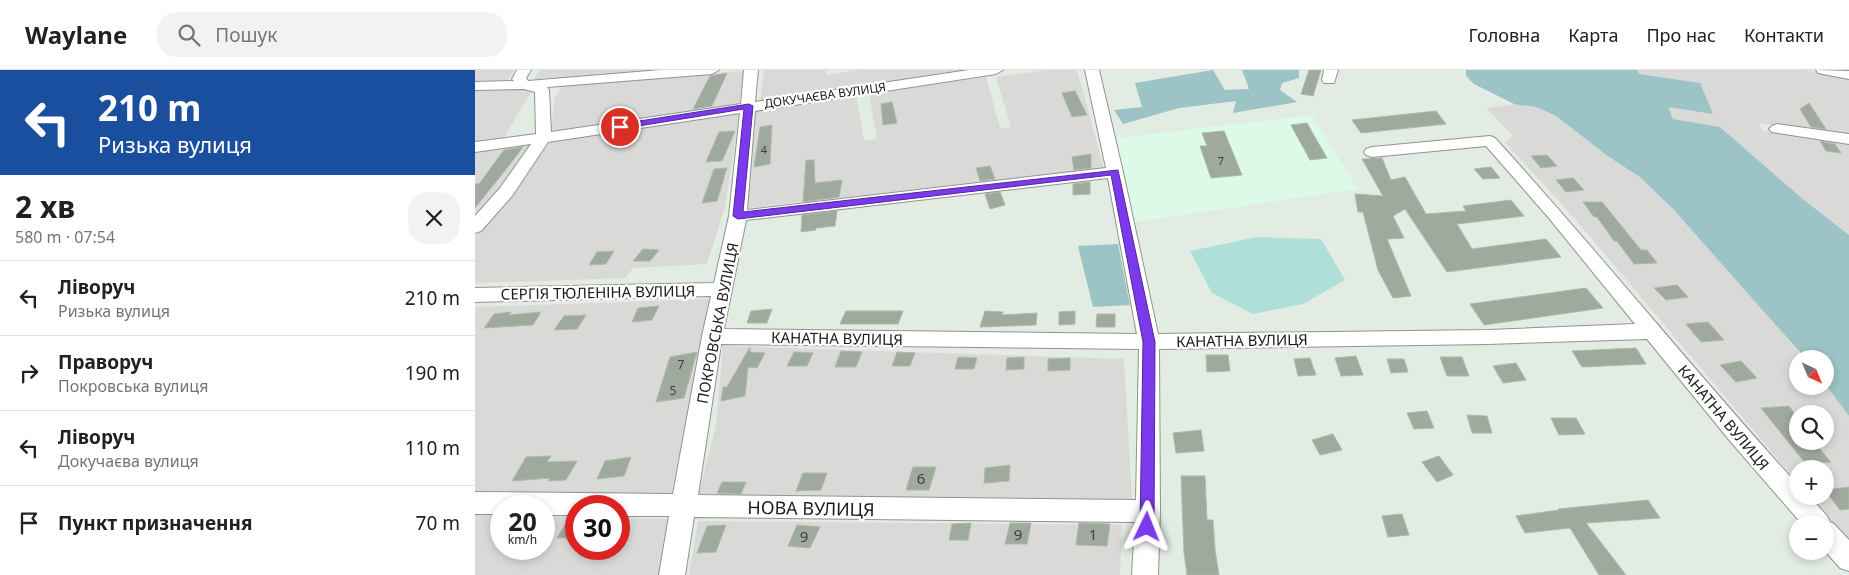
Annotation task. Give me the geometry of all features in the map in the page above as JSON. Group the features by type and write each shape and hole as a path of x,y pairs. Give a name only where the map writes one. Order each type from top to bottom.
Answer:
{"street":[{"path":"475,86 525,77 712,70"},
{"name":"ПОКРОВСЬКА ВУЛИЦЯ","path":"673,575 712,336 738,216 751,70"},
{"name":"ДОКУЧАЄВА ВУЛИЦЯ","path":"475,147 544,136 588,132 749,106 996,70"},
{"path":"1092,70 1115,172 1149,342 1148,511 1145,575"},
{"path":"1823,70 1849,75"},
{"path":"475,227 506,192 544,136 542,90 525,77"},
{"path":"1777,129 1849,140"},
{"name":"КАНАТНА ВУЛИЦЯ","path":"1372,152 1490,141 1555,213 1737,434 1810,515"},
{"path":"738,216 1115,172"},
{"name":"СЕРГІЯ ТЮЛЕНІНА ВУЛИЦЯ","path":"475,295 721,289"},
{"name":"КАНАТНА ВУЛИЦЯ","path":"712,336 1149,342 1488,337 1652,331"},
{"name":"НОВА ВУЛИЦЯ","path":"475,503 684,507 1148,511"},
{"path":"1834,542 1849,559"}],"shaded area":[{"path":"475,70 514,70 508,80 475,81"},
{"path":"540,70 672,70 534,79"},
{"path":"764,70 826,70 826,75 859,70 975,70 760,102"},
{"path":"1047,70 1077,70 1104,169 747,208 755,108 856,94 864,140 877,139 869,94 986,77 1000,128 1011,127 996,77"},
{"path":"1213,70 1225,90 1249,89 1242,70 1299,70 1299,78 1282,83 1280,90 1297,102 1233,113 1236,101 1179,108 1123,124 1114,110 1142,107 1135,83"},
{"path":"1466,70 1638,70 1639,74 1700,83 1713,114 1668,107 1673,119 1720,127 1804,200 1849,235 1849,416 1833,395 1834,350 1798,350 1674,210 1640,177 1609,157 1556,116 1536,107 1514,104 1474,84 1466,76"},
{"path":"1638,70 1805,70 1849,79 1849,136 1759,123 1763,131 1849,144 1849,235 1804,200 1720,127 1673,119 1667,107 1700,83 1639,74"},
{"path":"744,71 739,105 552,132 555,98 564,84"},
{"path":"520,89 531,92 503,139 475,143 475,91"},
{"path":"1517,104 1536,107 1556,116 1609,157 1640,177 1674,210 1756,301 1797,350 1789,350 1789,395 1833,395 1849,416 1849,542 1834,524 1834,515 1826,515 1818,505 1834,505 1834,460 1789,460 1789,473 1576,220 1505,142 1513,136 1486,108"},
{"path":"740,112 725,207 707,264 633,268 625,278 475,283 475,237 550,142"},
{"path":"1312,115 1358,189 1135,222 1116,138"},
{"path":"533,143 519,166 475,218 475,152"},
{"path":"1257,237 1321,239 1345,280 1303,304 1253,314 1212,293 1190,251"},
{"path":"1118,244 1130,305 1093,307 1078,246"},
{"path":"711,299 671,495 475,491 475,307"},
{"path":"723,346 1124,359 1132,499 943,501 698,496 716,425"},
{"path":"475,515 490,515 490,560 555,560 555,516 565,517 565,560 630,560 630,518 668,519 660,575 475,575"},
{"path":"698,521 1122,525 1120,575 689,575"}],"building":[{"path":"1309,70 1321,70 1313,96 1301,94"},
{"path":"727,73 712,106 693,109 710,76"},
{"path":"1075,91 1087,115 1072,117 1062,93"},
{"path":"892,102 897,123 883,125 881,104"},
{"path":"1809,103 1826,129 1811,127 1800,109"},
{"path":"1436,111 1446,124 1361,133 1352,120"},
{"path":"1307,123 1327,158 1310,160 1291,125"},
{"path":"772,125 770,164 754,167 760,127"},
{"path":"735,131 722,161 706,162 719,132"},
{"path":"1224,131 1242,175 1211,178 1200,146 1207,146 1202,133"},
{"path":"1820,141 1835,144 1841,153 1826,151"},
{"path":"523,147 475,208 475,184 479,184 504,150"},
{"path":"1091,154 1091,168 1074,170 1072,157"},
{"path":"1547,155 1557,166 1541,168 1531,156"},
{"path":"1382,158 1391,180 1405,177 1426,214 1466,211 1463,206 1511,200 1524,216 1457,224 1472,249 1546,239 1561,257 1447,272 1405,209 1393,216 1404,238 1387,239 1411,296 1393,298 1378,270 1363,212 1358,212 1355,194 1383,196 1362,159"},
{"path":"806,160 814,160 815,183 842,180 839,197 803,202"},
{"path":"990,166 995,179 980,181 976,168"},
{"path":"1491,167 1500,178 1483,179 1474,169"},
{"path":"727,168 717,201 702,203 714,169"},
{"path":"1573,178 1584,190 1566,192 1556,180"},
{"path":"1090,182 1090,194 1073,195 1073,184"},
{"path":"1000,192 1005,205 990,209 985,194"},
{"path":"1583,202 1602,202 1641,250 1647,250 1657,263 1634,264"},
{"path":"837,211 835,226 801,232 802,215"},
{"path":"643,249 659,250 650,261 633,261"},
{"path":"614,251 606,264 589,265 597,252"},
{"path":"1677,285 1688,297 1666,300 1654,288"},
{"path":"1586,288 1603,308 1484,325 1470,304"},
{"path":"659,306 652,320 632,322 638,308"},
{"path":"772,309 767,323 747,323 751,311"},
{"path":"846,311 903,311 898,324 840,324"},
{"path":"985,311 1003,312 1002,315 1037,313 1036,325 980,327"},
{"path":"1075,311 1075,324 1059,325 1059,312"},
{"path":"511,312 509,315 541,312 533,325 484,328 494,314"},
{"path":"1097,314 1115,314 1115,327 1096,327"},
{"path":"586,315 577,329 554,330 564,316"},
{"path":"1708,322 1724,340 1701,342 1686,324"},
{"path":"750,347 750,352 765,353 757,368 748,367 745,396 721,401 723,387 727,387"},
{"path":"1636,348 1646,364 1582,367 1572,351"},
{"path":"841,351 862,352 856,367 835,367"},
{"path":"697,352 684,398 656,402 670,357"},
{"path":"794,352 813,353 807,366 787,366"},
{"path":"897,352 915,353 910,366 892,366"},
{"path":"1206,355 1228,355 1230,371 1207,372"},
{"path":"1356,356 1363,375 1341,376 1335,358"},
{"path":"958,357 977,358 974,369 955,369"},
{"path":"1024,357 1024,369 1006,370 1007,358"},
{"path":"1440,357 1462,357 1469,376 1447,376"},
{"path":"1070,358 1070,370 1048,371 1048,359"},
{"path":"1310,358 1316,375 1298,376 1294,359"},
{"path":"1387,359 1404,359 1408,372 1391,373"},
{"path":"1741,361 1757,378 1736,382 1720,365"},
{"path":"1516,363 1526,380 1503,383 1493,366"},
{"path":"1789,406 1789,443 1761,408"},
{"path":"1427,411 1434,428 1414,429 1407,413"},
{"path":"1467,415 1487,416 1492,433 1472,433"},
{"path":"1551,418 1576,418 1585,434 1559,435"},
{"path":"1201,430 1204,451 1176,453 1173,433"},
{"path":"1333,434 1342,450 1320,455 1312,440"},
{"path":"1795,450 1821,450 1829,460 1803,460"},
{"path":"551,456 547,462 577,461 566,480 548,481 550,478 512,481 526,457"},
{"path":"1439,456 1453,475 1437,482 1422,462"},
{"path":"631,457 624,476 597,479 605,461"},
{"path":"1010,465 1009,481 984,483 985,468"},
{"path":"913,467 936,467 929,490 906,490"},
{"path":"803,473 827,473 821,490 796,491"},
{"path":"1181,476 1205,476 1207,520 1213,520 1219,575 1187,575 1184,552"},
{"path":"722,482 746,482 741,494 717,493"},
{"path":"1849,487 1849,509 1840,510 1834,502 1834,489"},
{"path":"1648,500 1660,518 1586,523 1626,575 1599,575 1570,528 1525,533 1516,516 1558,509"},
{"path":"1402,514 1409,535 1388,537 1382,516"},
{"path":"971,523 968,540 949,540 952,524"},
{"path":"1010,523 1031,523 1027,544 1005,544"},
{"path":"1079,523 1110,524 1107,546 1076,545"},
{"path":"565,525 565,538 557,538"},
{"path":"726,525 716,552 697,553 707,526"},
{"path":"797,525 820,527 810,548 788,546"}],"route":[{"path":"620,127 749,106 738,216 1115,172 1149,342 1147,527"}]}
